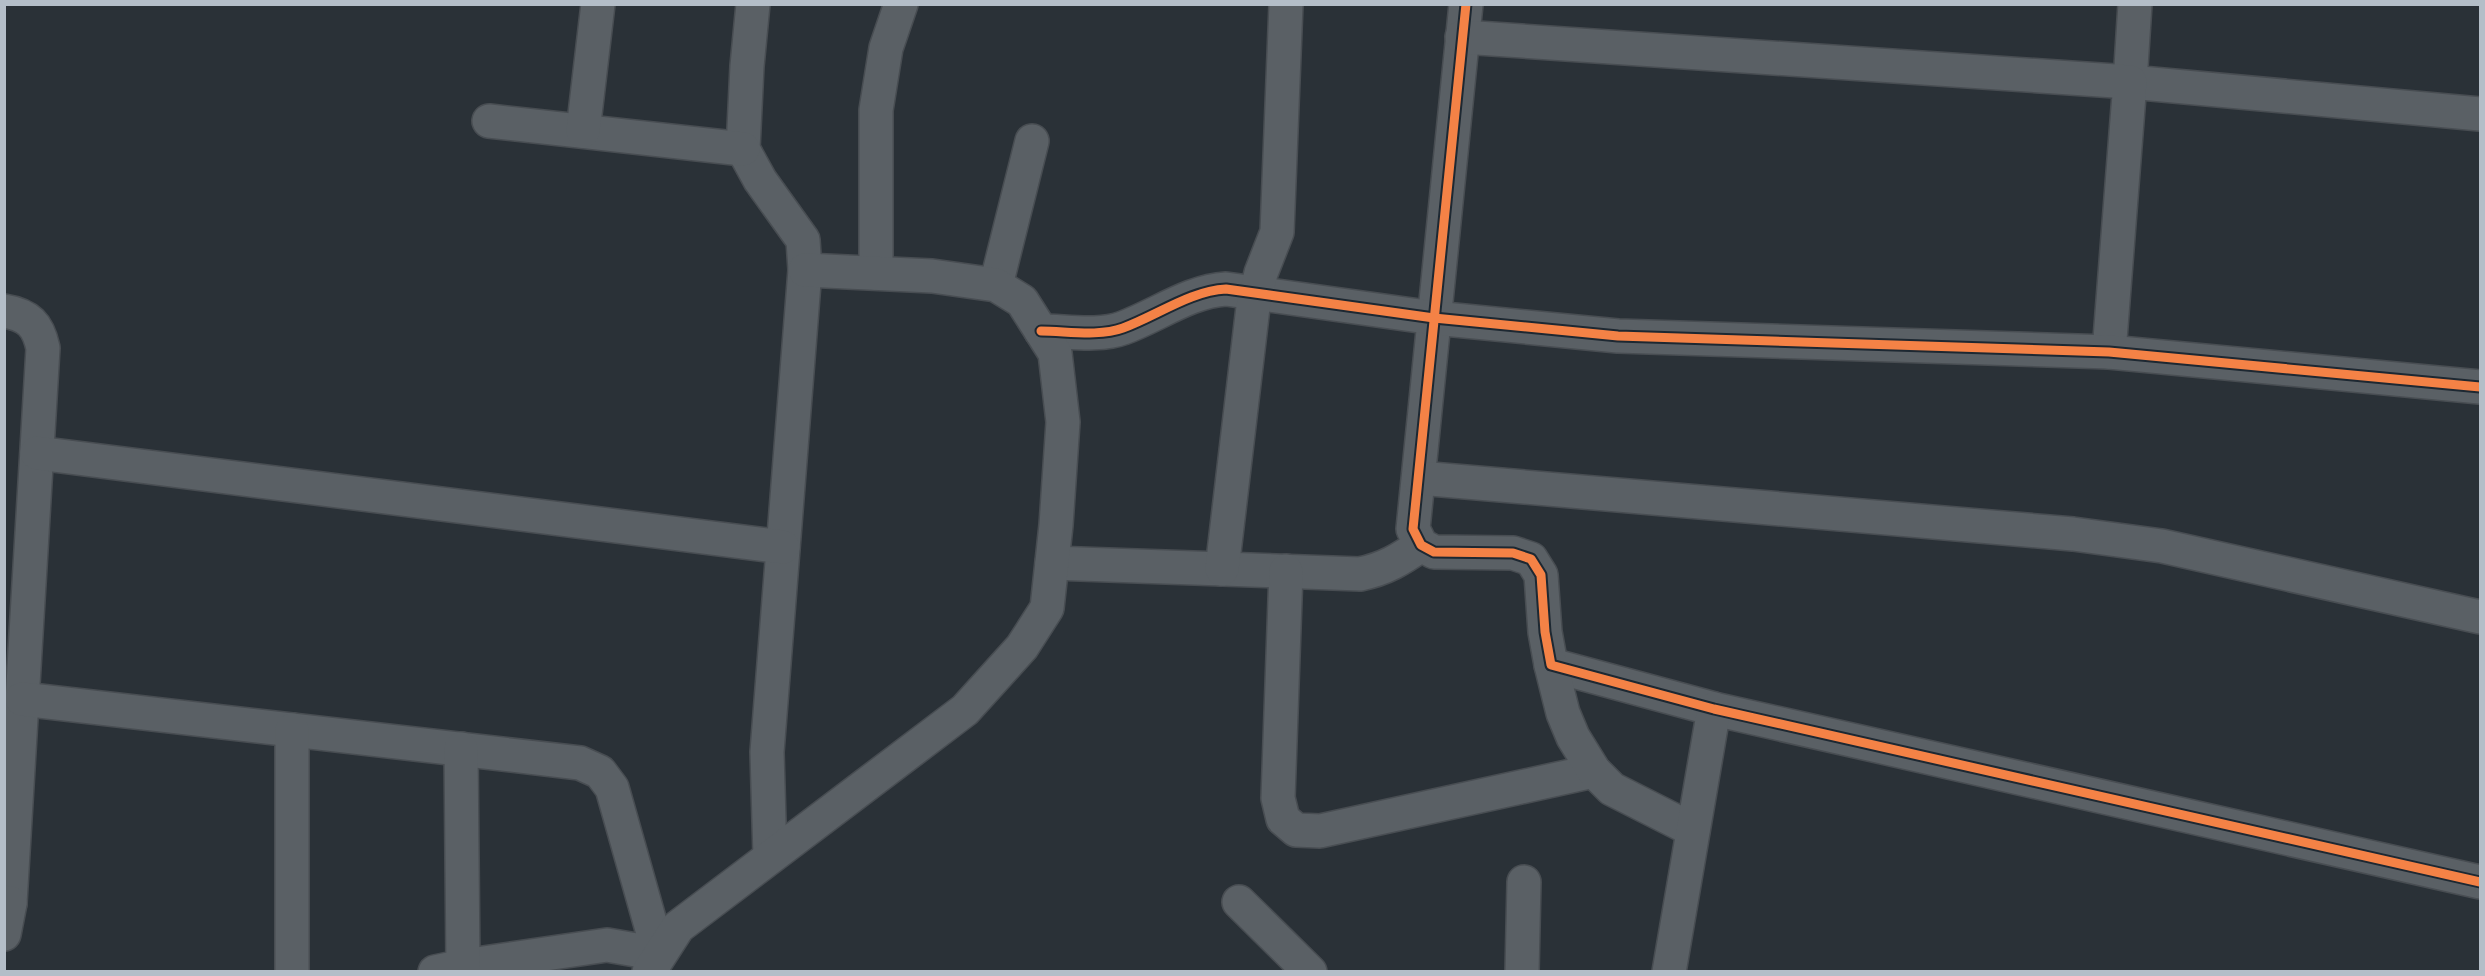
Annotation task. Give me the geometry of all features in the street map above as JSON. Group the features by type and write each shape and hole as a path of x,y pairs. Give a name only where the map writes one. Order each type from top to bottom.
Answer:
{"street":[{"path":"583,131 598,4"},
{"path":"753,4 743,149 760,180 802,240 805,270 767,752 770,856"},
{"path":"876,273 876,110 886,48 901,4"},
{"path":"1222,568 1255,292 1277,232 1287,4"},
{"path":"1466,4 1413,529 1421,545 1434,552 1514,553 1531,560 1541,574 1545,632 1551,665 1563,713 1573,737 1594,771 1612,789 1693,830"},
{"path":"2109,352 2135,4"},
{"path":"1462,37 2130,82 2481,114"},
{"path":"489,121 743,149"},
{"path":"996,285 1032,141"},
{"path":"654,963 678,927 965,710 1022,647 1047,608 1063,422 1055,352 1022,301 996,285 932,276 805,270"},
{"path":"1041,331 1094,332 1121,329 1208,290 1226,289 1434,318 1618,336 2109,352 2481,387"},
{"path":"4,311 26,317 40,331 43,348 22,699 6,913"},
{"path":"37,453 783,547"},
{"path":"1419,478 2073,534 2162,546 2481,617"},
{"path":"1052,562 1360,574 1380,570 1395,563 1421,545"},
{"path":"1286,571 1278,798 1282,819 1296,830 1320,831 1594,771"},
{"path":"1551,665 1714,708 2481,882"},
{"path":"22,699 580,763 600,772 612,788 654,963"},
{"path":"1669,972 1714,708"},
{"path":"292,730 292,972"},
{"path":"461,749 449,969 607,945 654,963"},
{"path":"1522,972 1524,882"},
{"path":"1239,902 1310,972"}],"cycle path":[{"path":"1466,4 1413,529 1421,545 1434,552 1513,553 1531,559 1541,575 1545,632 1551,665 1714,709 2480,882"},
{"path":"1041,331 1093,333 1114,331 1200,294 1226,289 1434,318 1618,336 2109,352 2480,387"}]}
